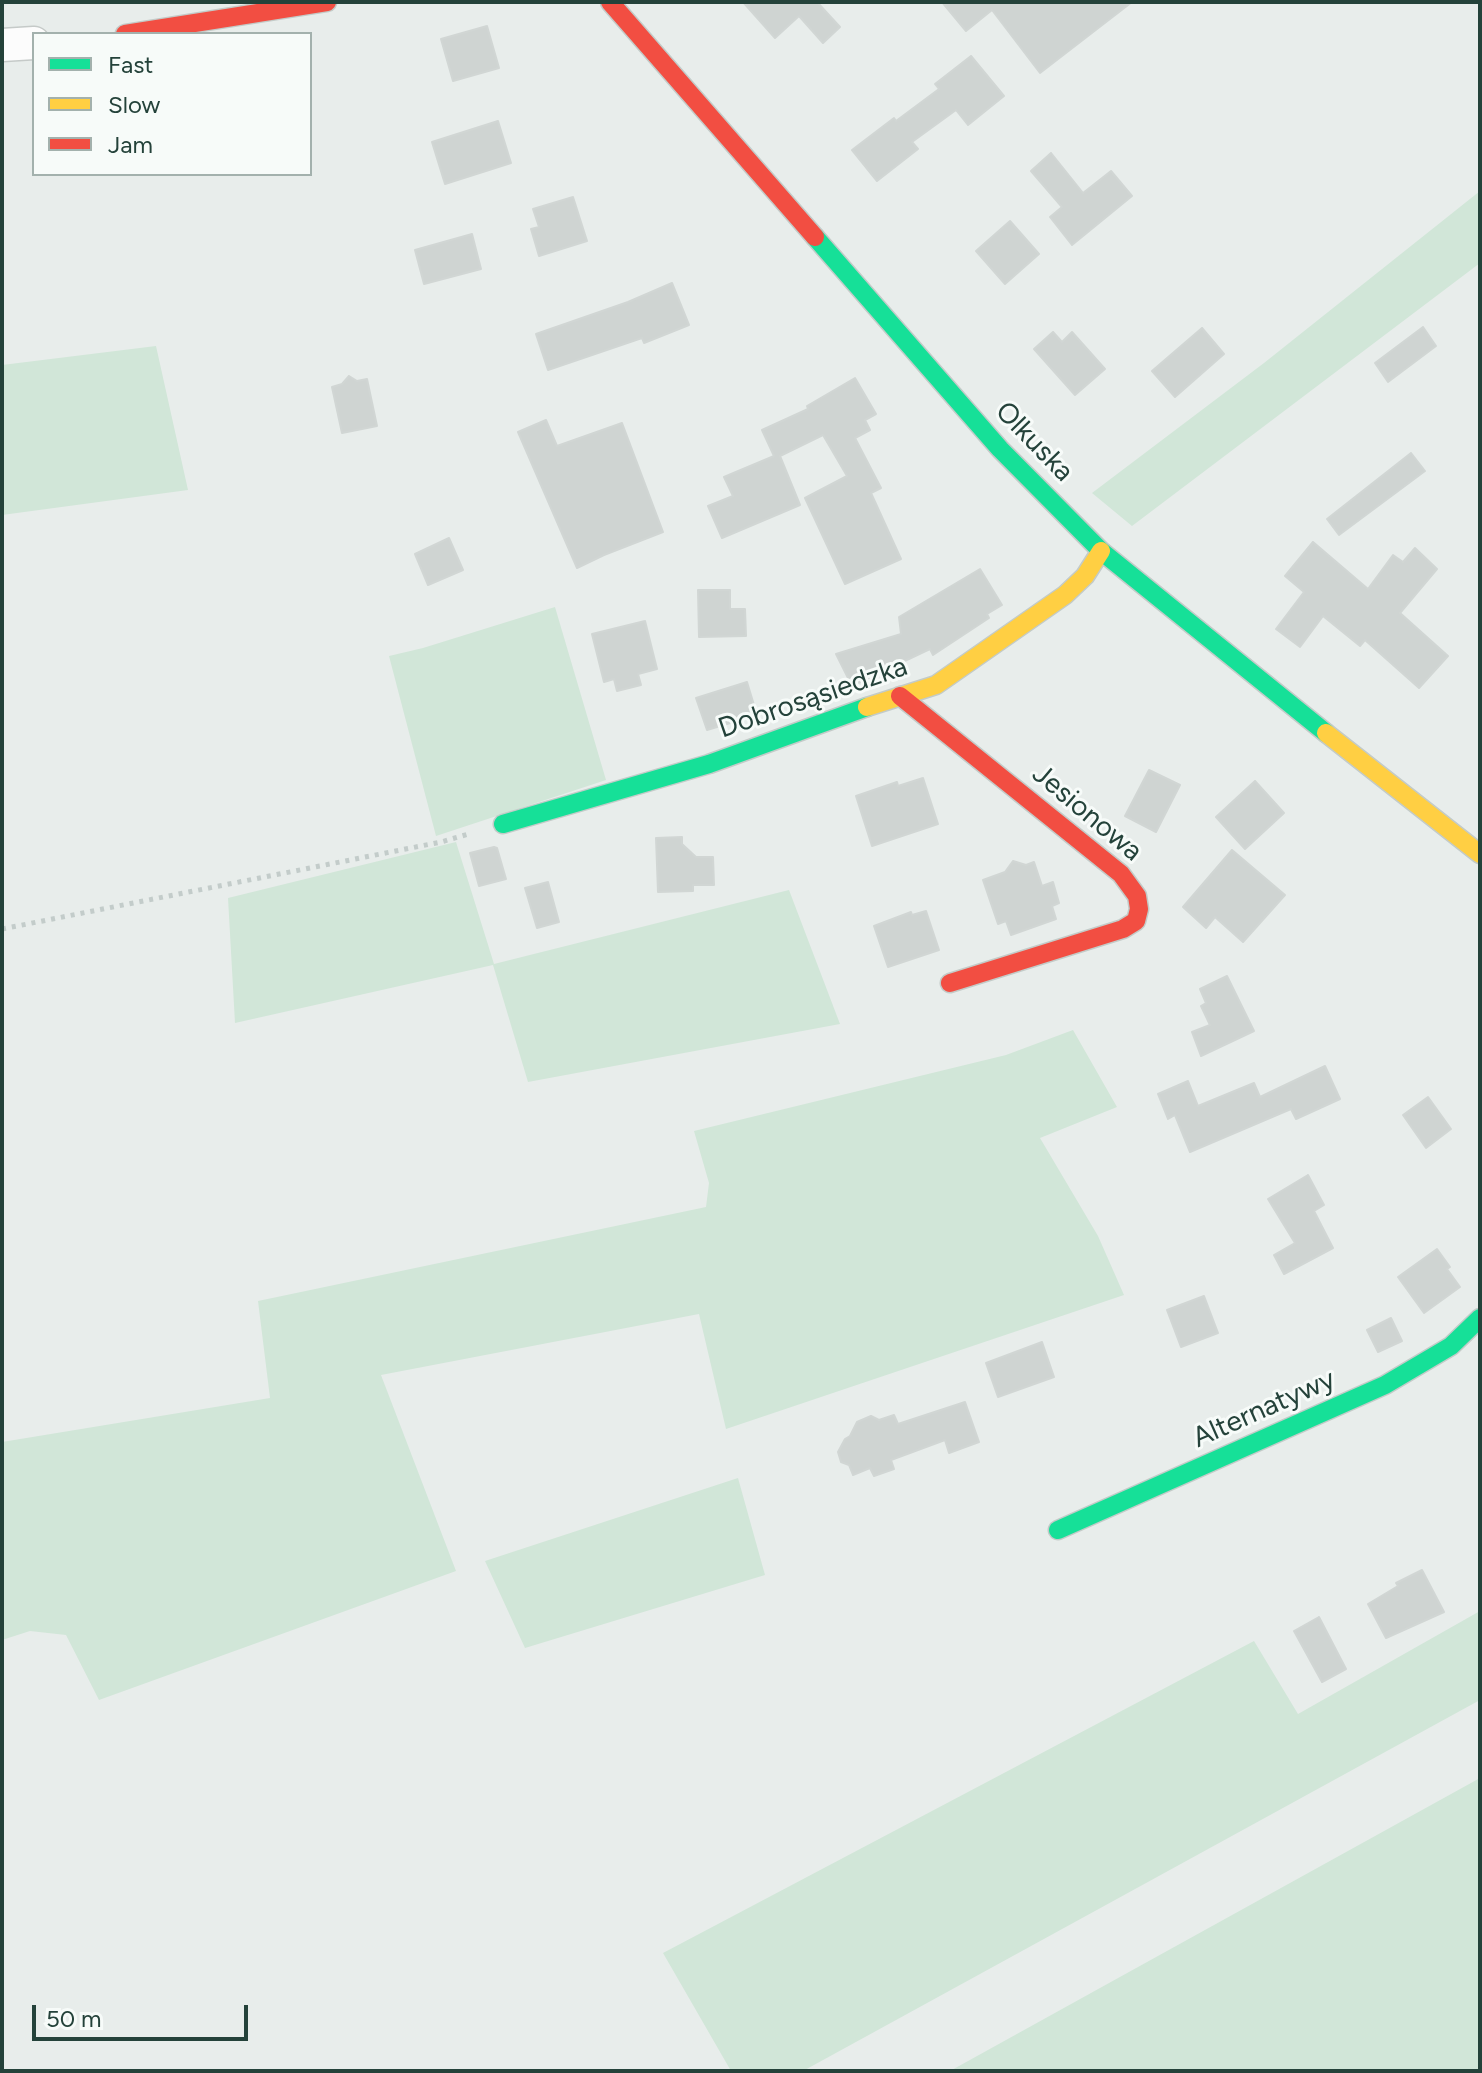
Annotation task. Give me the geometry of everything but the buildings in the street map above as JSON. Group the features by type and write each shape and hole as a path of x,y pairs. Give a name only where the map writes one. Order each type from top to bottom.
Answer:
{"street":[{"path":"138,32 327,2"},
{"name":"Olkuska","path":"610,2 1000,449 1101,551 1261,682 1480,854"},
{"path":"2,45 32,43"},
{"name":"Dobrosąsiedzka","path":"503,824 709,764 936,685 1065,595 1085,576 1101,551"},
{"name":"Jesionowa","path":"900,696 1121,874 1137,896 1139,909 1136,921 1123,929 950,983"},
{"name":"Alternatywy","path":"1058,1530 1385,1385 1451,1346 1480,1318"}],"path":[{"path":"2,929 441,842 503,824"}],"green space":[{"path":"1480,191 1480,263 1132,526 1092,493 1264,363"},
{"path":"156,346 188,490 2,515 2,365"},
{"path":"555,607 606,780 436,836 389,656"},
{"path":"456,842 494,964 789,890 840,1024 528,1082 493,965 235,1023 228,898"},
{"path":"1073,1030 1117,1107 1040,1138 1098,1236 1124,1295 726,1429 699,1314 381,1375 456,1571 99,1700 66,1635 30,1631 2,1640 2,1442 270,1398 258,1301 706,1207 709,1183 694,1131 1006,1055"},
{"path":"738,1478 765,1575 525,1648 485,1561"},
{"path":"1480,1611 1480,1700 803,2071 731,2071 663,1953 1254,1641 1298,1714"},
{"path":"1480,1778 1480,2071 950,2071 1100,1988"}],"traffic: fast":[{"path":"815,237 1000,449 1101,551 1326,733"},
{"path":"503,824 709,764 867,707"},
{"path":"1058,1530 1385,1385 1451,1346 1480,1318"}],"traffic: slow":[{"path":"867,707 936,685 1065,595 1085,576 1101,551"},
{"path":"1326,733 1480,854"}],"traffic: jam":[{"path":"138,32 327,2"},
{"path":"610,2 815,237"},
{"path":"900,696 1121,874 1137,896 1139,909 1136,921 1123,929 950,983"}]}
